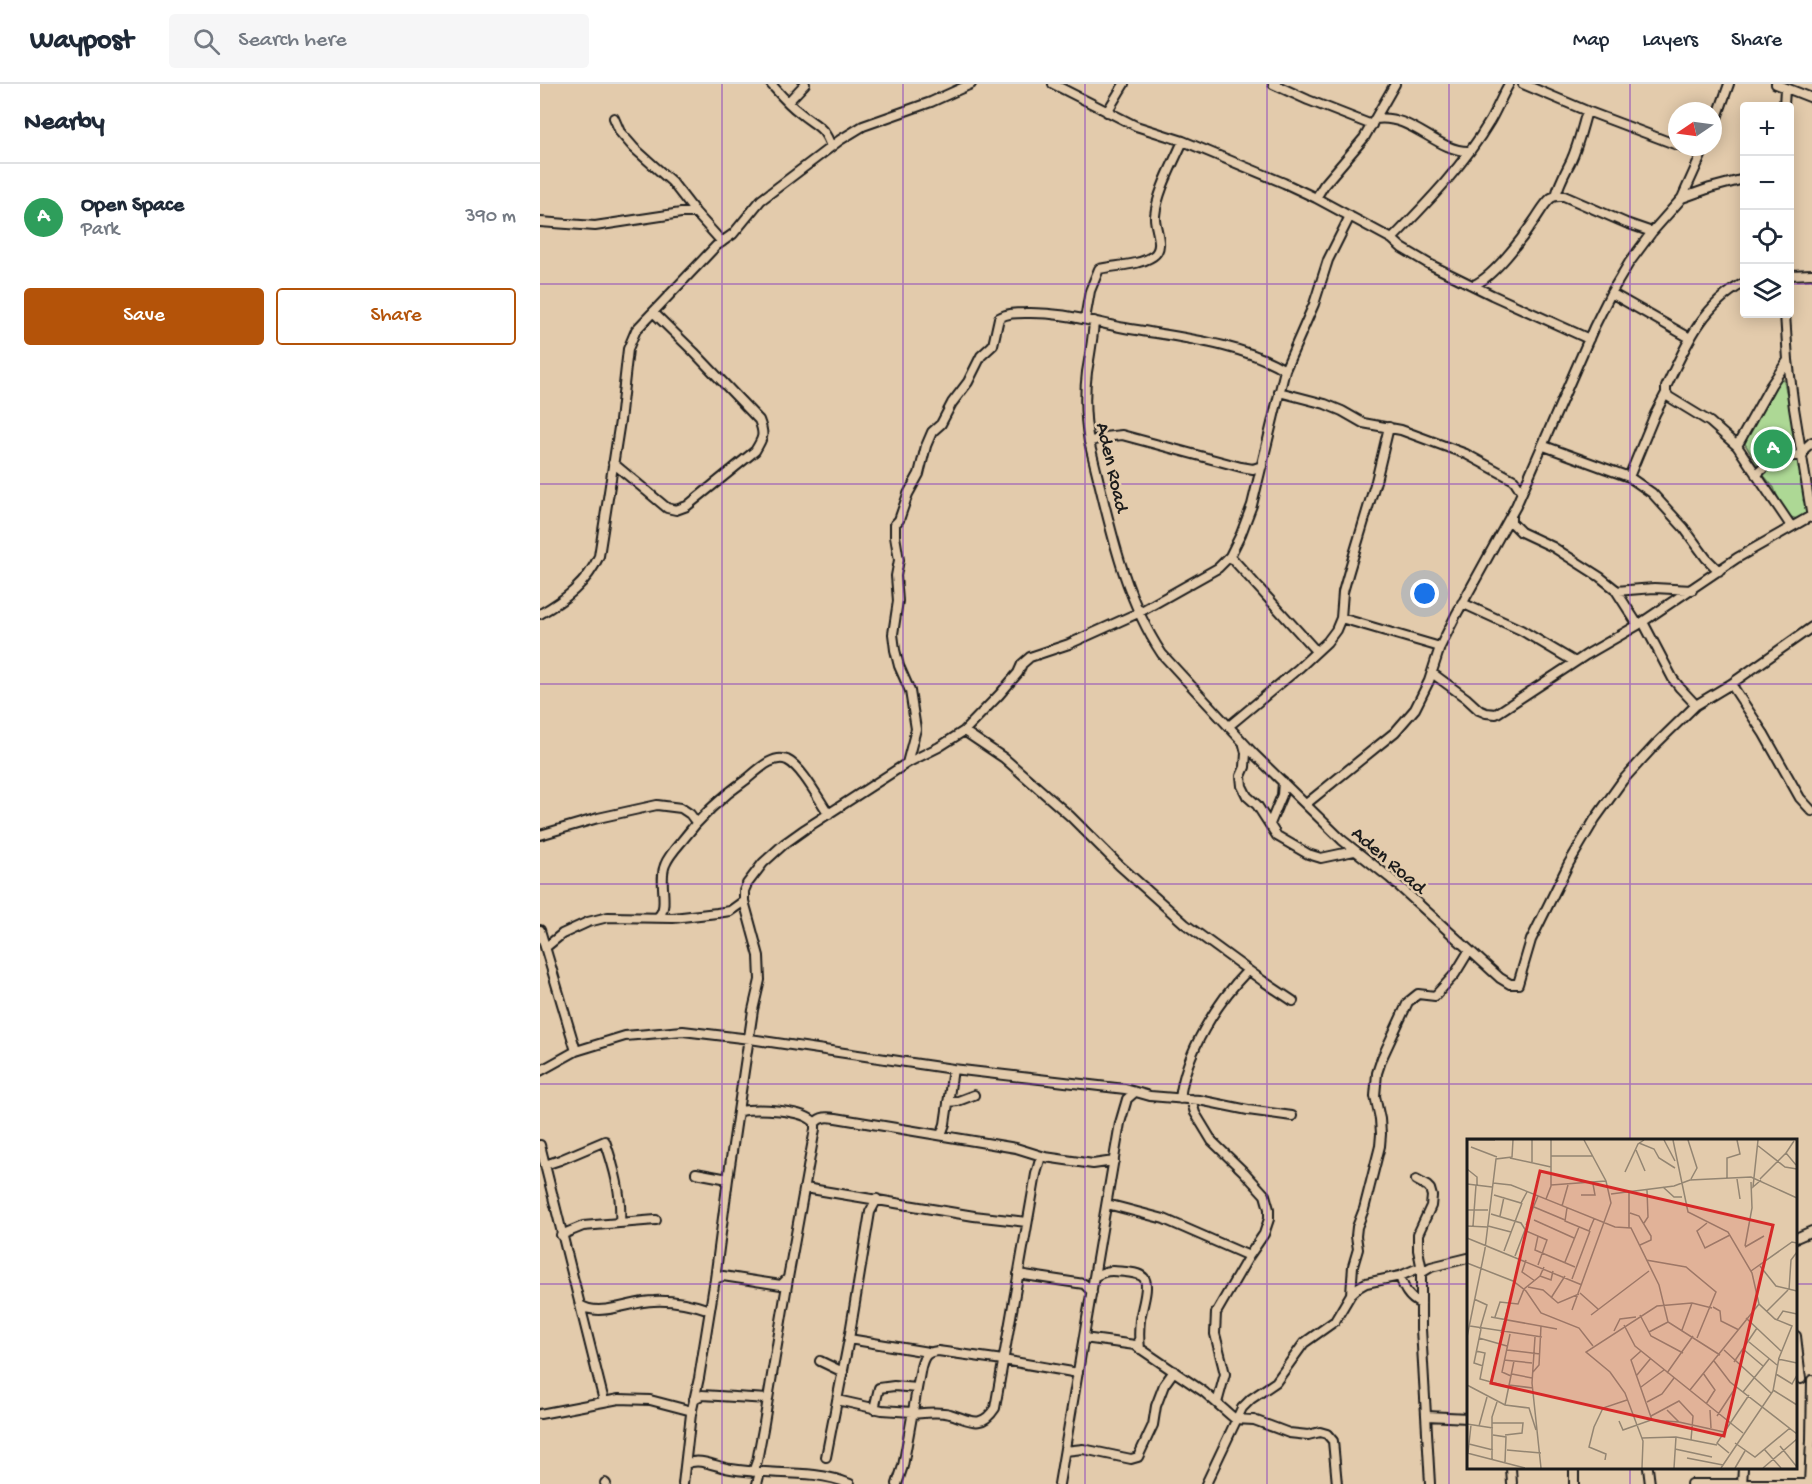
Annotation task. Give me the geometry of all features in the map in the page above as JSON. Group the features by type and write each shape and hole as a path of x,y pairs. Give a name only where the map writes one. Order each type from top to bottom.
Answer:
{"street":[{"path":"771,84 797,111 821,128 831,147"},
{"path":"788,102 805,84"},
{"path":"540,614 561,602 593,570 599,556 620,421 628,349 636,330 722,242 733,234 761,200 831,147 863,126 931,102 971,84"},
{"path":"1053,84 1136,126 1183,141 1316,198 1392,239 1402,248 1429,264 1500,300 1589,339"},
{"path":"1107,112 1124,84"},
{"path":"1273,84 1373,122 1384,118 1392,119 1416,128 1454,150 1469,151"},
{"path":"1290,92 1294,84"},
{"path":"1316,198 1324,185 1354,152 1395,84"},
{"path":"1392,239 1431,199 1469,151 1490,120 1509,84"},
{"path":"1523,84 1668,142"},
{"path":"1722,104 1729,84"},
{"path":"1776,84 1812,98"},
{"path":"1784,102 1785,88"},
{"path":"1556,196 1559,183 1575,151 1587,111"},
{"path":"614,118 620,132 634,148 672,182 722,242"},
{"name":"Aden Road","path":"1183,141 1158,200 1155,214 1155,224 1160,241 1158,252 1153,257 1138,262 1099,269 1090,291 1089,320 1093,338 1087,374 1085,420 1118,553 1138,613 1162,654 1244,743 1354,851 1377,867 1500,978 1514,985 1518,984 1531,940 1569,863 1595,819 1623,780 1696,705 1731,684 1812,627"},
{"path":"1306,804 1395,732 1415,709 1432,673 1440,647 1462,603 1511,517 1611,293 1629,262 1682,198 1701,156"},
{"path":"1682,198 1740,180"},
{"path":"1474,285 1481,282 1496,267 1548,201 1556,196 1564,196 1652,232"},
{"path":"540,222 595,226 696,213"},
{"path":"683,1484 692,1411 715,1279 760,968 759,956 744,901 747,884 763,863 784,844 907,763 964,731 999,695 1030,657 1069,644 1138,613 1218,568 1230,555 1245,525 1285,370 1314,304 1328,260 1350,216"},
{"path":"1794,275 1812,274"},
{"path":"1629,477 1666,393 1666,387 1690,338 1710,310 1740,285"},
{"path":"1611,293 1690,338"},
{"path":"613,463 667,508 676,510 687,507 754,451 762,439 763,429 759,420 694,351 652,312"},
{"path":"907,763 916,729 910,691 899,666 894,642 894,622 898,601 896,576 899,560 895,524 899,520 919,474 932,432 942,424 981,356 993,345 999,318 1008,314 1071,315 1237,350 1276,364 1285,370"},
{"path":"1432,673 1479,710 1496,714 1791,526 1812,517 1794,408 1785,318"},
{"path":"1737,446 1771,385 1788,360"},
{"path":"1280,392 1325,404 1363,423 1389,427 1466,454 1514,480 1522,492"},
{"path":"1666,393 1710,422 1737,446 1791,526"},
{"path":"1229,726 1327,642 1336,630 1341,618 1346,581 1376,481 1389,427"},
{"path":"1089,442 1122,435 1241,467 1252,469 1262,466"},
{"path":"1756,475 1771,461 1802,452 1812,442"},
{"path":"1544,446 1629,477 1652,493 1719,571"},
{"path":"1514,480 1527,480"},
{"path":"1511,517 1511,522 1521,532 1563,553 1600,577 1616,591 1640,624 1673,679 1696,705"},
{"path":"1503,531 1521,532"},
{"path":"1230,555 1316,651"},
{"path":"1616,591 1654,588 1692,590"},
{"path":"1462,603 1521,630 1575,662"},
{"path":"1341,618 1440,647"},
{"path":"1731,684 1764,734 1788,780 1812,811"},
{"path":"964,731 1001,756 1070,816 1119,865 1185,924 1293,1001"},
{"path":"1244,743 1246,753 1245,767 1241,777 1242,786 1246,796 1257,805 1273,831 1281,839 1308,854 1322,858 1354,851"},
{"path":"657,917 663,912 662,877 667,861 696,822 728,792 763,766 778,759 787,760 796,767 829,814"},
{"path":"1270,824 1282,795 1284,782"},
{"path":"540,835 598,818 657,806 681,808 696,822"},
{"path":"546,947 562,934 588,922 608,917 674,918 717,913 730,910 744,901"},
{"path":"540,930 576,1051"},
{"path":"1351,1294 1353,1266 1358,1250 1357,1227 1364,1209 1380,1146 1380,1119 1375,1096 1377,1073 1382,1058 1408,1002 1418,994 1435,996 1455,974 1469,951"},
{"path":"1180,1099 1188,1068 1206,1027 1216,1009 1248,970"},
{"path":"540,1071 576,1051 625,1036 683,1032 750,1039 953,1069 1125,1089 1150,1096 1292,1116"},
{"path":"941,1135 945,1124 953,1069"},
{"path":"1059,1484 1124,1108 1127,1100 1135,1092"},
{"path":"948,1102 974,1095"},
{"path":"1191,1100 1195,1113 1212,1141 1265,1195 1269,1209 1269,1219 1264,1234 1216,1313 1215,1334 1225,1374 1217,1403"},
{"path":"739,1112 755,1110 787,1112 810,1117 815,1122"},
{"path":"757,1484 757,1461 815,1122 826,1117 836,1118 1016,1148 1041,1156 1093,1164 1114,1161"},
{"path":"545,1165 605,1141 618,1192 620,1222"},
{"path":"540,1145 604,1401"},
{"path":"837,1400 874,1409 948,1414 972,1423 990,1416 995,1408 1027,1222 1041,1156"},
{"path":"696,1173 728,1179"},
{"path":"1416,1180 1427,1186 1432,1196 1431,1206 1418,1234 1430,1484"},
{"path":"805,1188 974,1216 1027,1222"},
{"path":"826,1457 870,1212 877,1199"},
{"path":"1107,1204 1164,1219 1249,1256"},
{"path":"561,1235 583,1226 656,1221"},
{"path":"1797,1238 1812,1230"},
{"path":"1206,1484 1242,1408 1276,1382 1304,1343 1335,1321 1351,1294 1359,1287 1467,1258"},
{"path":"1094,1277 1106,1271 1135,1273 1143,1276 1146,1281 1146,1290 1140,1320 1140,1348"},
{"path":"1018,1274 1084,1284 1092,1292"},
{"path":"715,1279 723,1276 781,1285 789,1278"},
{"path":"1400,1276 1406,1292 1421,1304"},
{"path":"580,1305 591,1310 664,1301 679,1302 710,1310"},
{"path":"1084,1338 1135,1345 1204,1392 1235,1419 1254,1420 1289,1433 1308,1435 1320,1432 1327,1434 1333,1441 1337,1484"},
{"path":"849,1339 1078,1373"},
{"path":"897,1484 903,1466 923,1359 928,1352"},
{"path":"1690,1484 1809,1484 1812,1380 1798,1379 1797,1358"},
{"path":"820,1360 843,1372"},
{"path":"1065,1451 1083,1449 1131,1459 1138,1456 1153,1425 1156,1406 1164,1385 1174,1371"},
{"path":"874,1409 879,1388 894,1386 917,1388"},
{"path":"694,1399 702,1395 768,1399"},
{"path":"540,1414 619,1399 650,1400 692,1411"},
{"path":"1427,1416 1467,1418"},
{"path":"686,1464 697,1460 731,1469 823,1477 850,1484"},
{"path":"1511,1469 1512,1484"},
{"path":"1648,1469 1650,1484"},
{"path":"1742,1484 1743,1469"}],"green space":[{"path":"1779,374 1784,381 1808,491 1803,500 1808,515 1797,519 1784,515 1774,488 1745,444 1752,420"}],"place":[{"name":"Open Space","path":"1773,449"}]}
